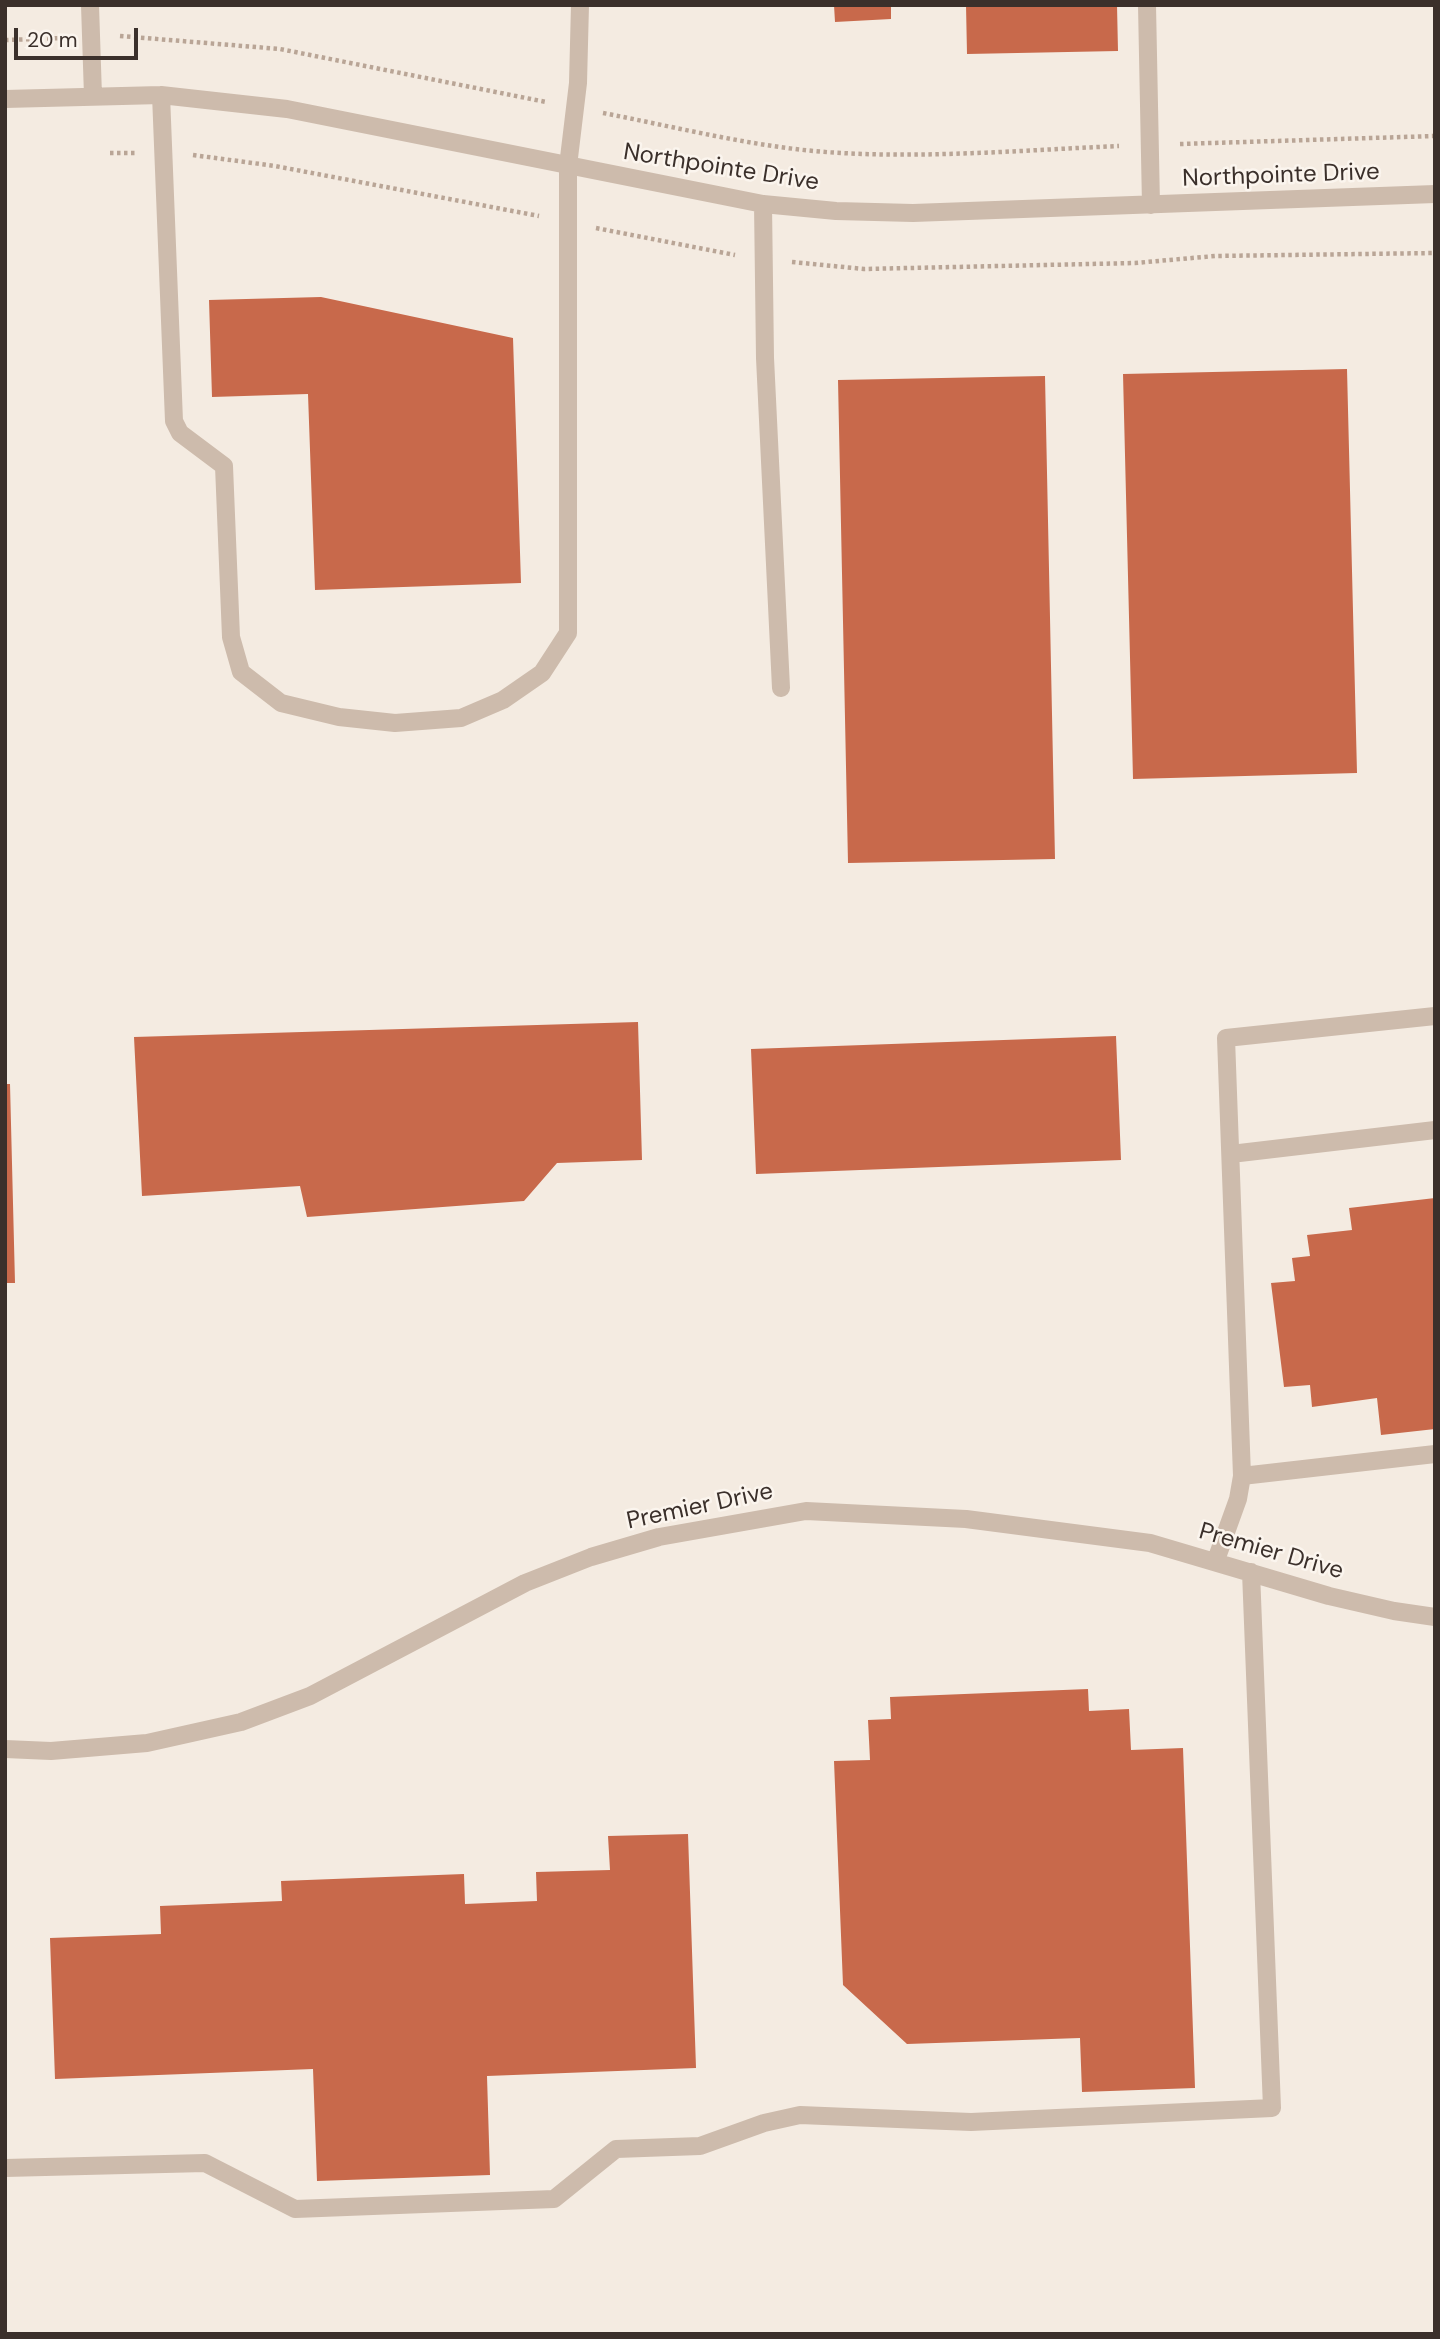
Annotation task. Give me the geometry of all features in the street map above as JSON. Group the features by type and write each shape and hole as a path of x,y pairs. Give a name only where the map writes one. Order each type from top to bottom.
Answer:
{"street":[{"path":"90,5 93,96"},
{"path":"161,95 174,421 180,433 224,466 231,637 241,672 281,703 339,717 395,723 461,718 503,700 542,673 568,633 568,166 575,108 580,5"},
{"path":"1147,5 1151,205"},
{"name":"Northpointe Drive","path":"5,99 161,95 287,109 762,204 836,211 913,213 1435,194"},
{"path":"762,204 765,358 781,688"},
{"path":"1216,1560 1238,1499 1242,1476 1226,1038 1435,1016"},
{"path":"1231,1154 1435,1130"},
{"path":"1242,1476 1435,1454"},
{"name":"Premier Drive","path":"5,1749 51,1751 147,1743 241,1722 310,1696 525,1583 591,1557 647,1540 738,1521 806,1511 966,1518 1150,1543 1394,1612 1435,1617"},
{"path":"5,2168 205,2163 295,2209 554,2199 616,2149 700,2146 764,2123 800,2115 971,2122 1272,2108 1251,1572"}],"path":[{"path":"5,40 134,36 280,49 747,141 838,153 888,154 1435,136"}],"building":[{"path":"834,5 891,5 891,19 835,22"},
{"path":"966,5 1117,5 1118,51 967,54"},
{"path":"321,297 513,338 521,583 315,590 308,394 212,397 209,300"},
{"path":"1347,369 1357,773 1133,779 1123,374"},
{"path":"1045,376 1055,859 848,863 838,380"},
{"path":"638,1022 642,1160 557,1163 524,1201 307,1217 300,1186 142,1196 134,1037"},
{"path":"1116,1036 1121,1160 756,1174 751,1049"},
{"path":"5,1084 10,1084 15,1283 5,1283"},
{"path":"1435,1198 1435,1429 1381,1435 1377,1398 1312,1407 1310,1385 1284,1387 1271,1283 1295,1281 1292,1258 1310,1256 1307,1235 1352,1230 1349,1208"},
{"path":"1088,1689 1089,1711 1129,1709 1131,1750 1183,1748 1195,2088 1082,2092 1080,2038 907,2044 843,1985 834,1761 870,1760 868,1720 891,1719 890,1697"},
{"path":"688,1834 696,2068 487,2076 490,2175 317,2181 313,2069 55,2079 50,1938 161,1934 160,1906 282,1901 281,1881 464,1874 465,1904 537,1901 536,1872 610,1870 608,1836"}]}
